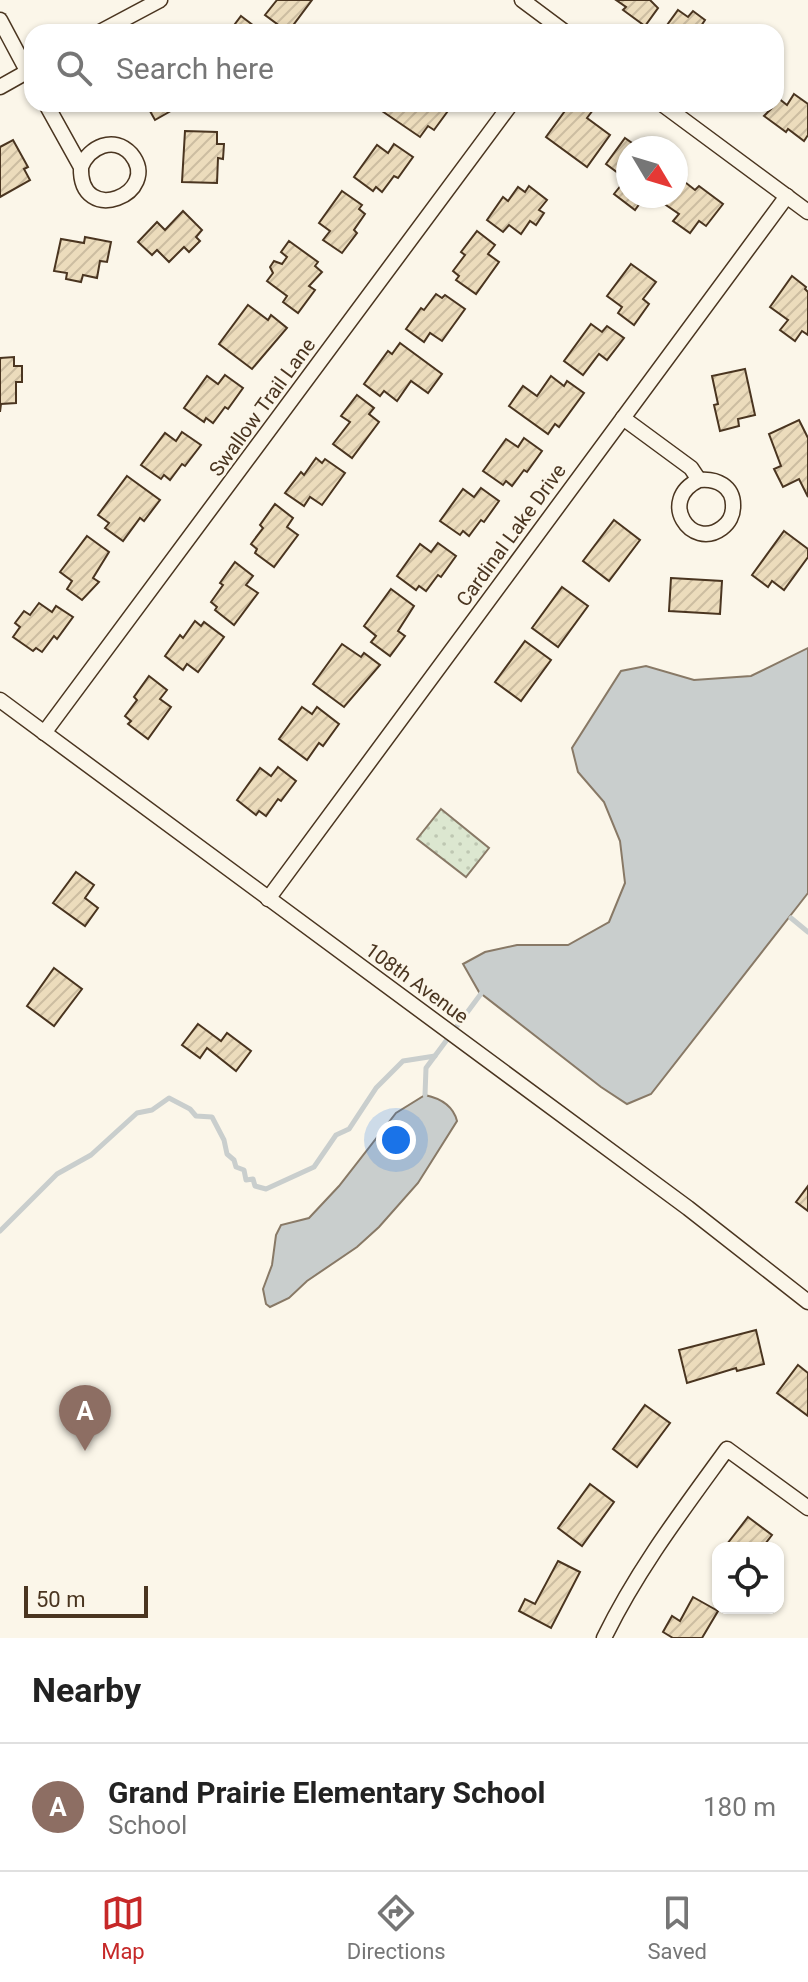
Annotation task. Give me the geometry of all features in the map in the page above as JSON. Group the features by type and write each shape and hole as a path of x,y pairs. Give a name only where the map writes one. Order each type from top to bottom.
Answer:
{"street":[{"path":"115,24 160,0"},
{"path":"522,0 554,24"},
{"path":"0,20 24,62"},
{"path":"0,87 24,76"},
{"path":"50,112 81,167 81,176 88,192 105,201 124,196 136,181 135,162 130,154 115,145 90,151 81,167"},
{"name":"Swallow Trail Lane","path":"44,733 505,112"},
{"path":"673,112 808,212"},
{"name":"Cardinal Lake Drive","path":"268,899 787,196"},
{"path":"623,418 691,468 699,480"},
{"name":"108th Avenue","path":"0,700 688,1208 808,1302"},
{"path":"604,1638 645,1562 727,1449 808,1508"}],"green space":[{"path":"441,809 489,848 466,877 417,839"}],"shaded area":[{"path":"808,648 808,893 651,1094 627,1104 479,992 463,964 485,952 517,945 568,945 609,922 625,883 620,841 604,802 578,772 572,748 621,671 646,666 694,680 751,676"},
{"path":"425,1095 445,1103 457,1121 418,1183 357,1247 307,1281 289,1298 270,1307 266,1304 263,1289 281,1225 309,1218 339,1186 396,1113"}],"building":[{"path":"277,0 312,0 294,24 277,24 265,15"},
{"path":"616,0 650,0 658,8 646,24 642,24 623,10 626,7"},
{"path":"678,10 688,17 693,11 705,20 702,24 668,24"},
{"path":"241,16 252,24 235,24"},
{"path":"794,94 808,104 808,135 804,141 764,116 768,112 784,112 784,103 787,105"},
{"path":"150,112 169,112 155,120"},
{"path":"383,112 447,112 434,130 428,126 420,137"},
{"path":"564,112 592,112 587,118 610,135 587,167 546,137"},
{"path":"185,131 217,132 217,144 224,144 223,159 218,158 217,183 182,182"},
{"path":"13,140 28,167 24,169 30,180 0,197 0,147"},
{"path":"394,144 413,157 398,178 394,176 382,192 376,187 373,191 354,177 377,145 388,153"},
{"path":"616,150 616,172 606,164"},
{"path":"688,184 695,190 699,186 723,204 706,226 699,221 690,233 673,221 679,214 670,208 688,208"},
{"path":"529,186 547,200 539,210 544,213 536,225 530,221 521,234 509,225 503,232 487,220 503,197 508,201 518,187 525,192"},
{"path":"342,191 362,205 359,209 365,214 354,230 357,233 342,253 323,240 330,231 319,223"},
{"path":"183,211 202,230 196,237 200,241 189,252 184,247 169,262 157,250 152,255 138,242 157,222 165,230"},
{"path":"477,231 495,245 488,254 499,262 476,294 456,280 459,276 453,271 465,255 461,252"},
{"path":"85,237 111,242 107,262 100,261 97,278 83,275 81,282 66,279 67,273 54,271 61,239 84,243"},
{"path":"289,241 318,262 315,266 322,272 309,286 315,290 298,313 283,302 287,296 267,281 273,273 270,267 274,261 282,264 287,257 281,252"},
{"path":"631,264 656,282 643,299 649,304 634,325 618,313 622,307 607,296"},
{"path":"792,276 808,292 808,335 802,331 795,341 780,330 788,320 770,307"},
{"path":"436,294 442,298 445,295 465,309 442,341 430,333 424,342 406,329"},
{"path":"248,305 268,320 271,315 287,328 252,369 219,344"},
{"path":"591,324 602,332 607,326 624,338 607,360 599,354 583,375 564,361"},
{"path":"400,343 442,374 428,393 411,381 397,401 384,391 380,396 364,384 388,351 392,354"},
{"path":"14,357 14,366 22,366 22,382 16,382 16,403 1,404 0,412 0,358"},
{"path":"745,369 755,415 738,419 739,426 720,431 712,376"},
{"path":"225,375 243,388 213,423 206,418 204,422 184,408 207,376 218,384"},
{"path":"551,376 564,386 567,381 584,393 559,427 555,424 548,434 509,406 523,386 537,396"},
{"path":"357,395 374,408 369,414 379,422 352,458 333,444 350,422 341,416"},
{"path":"799,420 808,438 808,497 799,479 783,487 774,469 781,466 769,434"},
{"path":"182,432 201,445 170,480 164,475 161,479 141,465 165,433 176,441"},
{"path":"524,438 542,451 512,486 506,481 503,485 483,471 506,439 518,447"},
{"path":"316,458 322,463 325,459 345,473 322,505 310,497 304,506 285,493"},
{"path":"127,476 160,500 144,521 140,518 123,541 105,528 109,523 98,515"},
{"path":"481,488 499,501 469,536 463,531 460,535 440,521 463,489 474,497"},
{"path":"275,504 293,518 287,527 298,535 274,567 255,553 257,549 251,544"},
{"path":"614,520 640,540 609,581 583,561"},
{"path":"784,531 808,549 808,557 784,590 772,581 768,587 752,575"},
{"path":"87,536 109,552 93,578 99,582 82,600 67,589 72,581 60,572"},
{"path":"438,543 456,556 426,591 419,586 416,590 397,576 420,544 431,552"},
{"path":"235,562 253,576 246,585 258,593 234,625 215,610 217,607 211,602"},
{"path":"671,578 722,581 720,614 669,611"},
{"path":"562,587 588,606 558,647 532,628"},
{"path":"391,589 414,606 398,631 405,636 390,656 371,642 376,636 364,626"},
{"path":"39,603 52,612 56,606 73,617 57,639 54,636 42,652 36,648 33,651 13,637 20,627 15,623 24,611 30,615"},
{"path":"195,621 201,626 204,622 224,637 198,672 187,664 183,670 165,656"},
{"path":"525,641 551,660 521,701 495,682"},
{"path":"342,644 361,657 364,653 380,665 344,707 313,684"},
{"path":"149,676 167,690 160,699 171,707 148,739 128,724 131,721 125,716"},
{"path":"302,707 312,714 317,707 339,724 323,746 319,743 307,760 279,739"},
{"path":"278,767 296,781 266,816 259,811 256,815 237,800 260,768 271,776"},
{"path":"76,872 94,885 85,898 98,908 85,926 53,903"},
{"path":"54,968 82,989 54,1026 27,1006"},
{"path":"198,1024 221,1041 227,1033 251,1051 236,1071 207,1048 200,1058 182,1045"},
{"path":"808,1186 808,1211 796,1202"},
{"path":"756,1330 764,1364 737,1371 736,1368 687,1383 679,1350"},
{"path":"798,1365 808,1373 808,1416 777,1393"},
{"path":"645,1405 670,1423 637,1467 613,1449"},
{"path":"590,1484 614,1502 582,1546 558,1528"},
{"path":"748,1517 772,1535 767,1542 729,1542"},
{"path":"558,1561 580,1572 551,1628 519,1611 525,1599 535,1604"},
{"path":"693,1597 712,1608 712,1614 716,1614 702,1638 673,1638 663,1632 672,1616 680,1621"}],"waterway":[{"path":"791,918 808,932"},
{"path":"425,1095 426,1068 483,991"},
{"path":"0,1231 57,1174 91,1155 137,1113 152,1110 169,1098 190,1109 196,1116 212,1117 224,1140 227,1154 236,1167 244,1170 246,1180 253,1179 255,1186 266,1189 314,1167 336,1135 349,1129 376,1088 403,1061 435,1056"}],"place":[{"name":"Grand Prairie Elementary School","path":"85,1451"}]}
